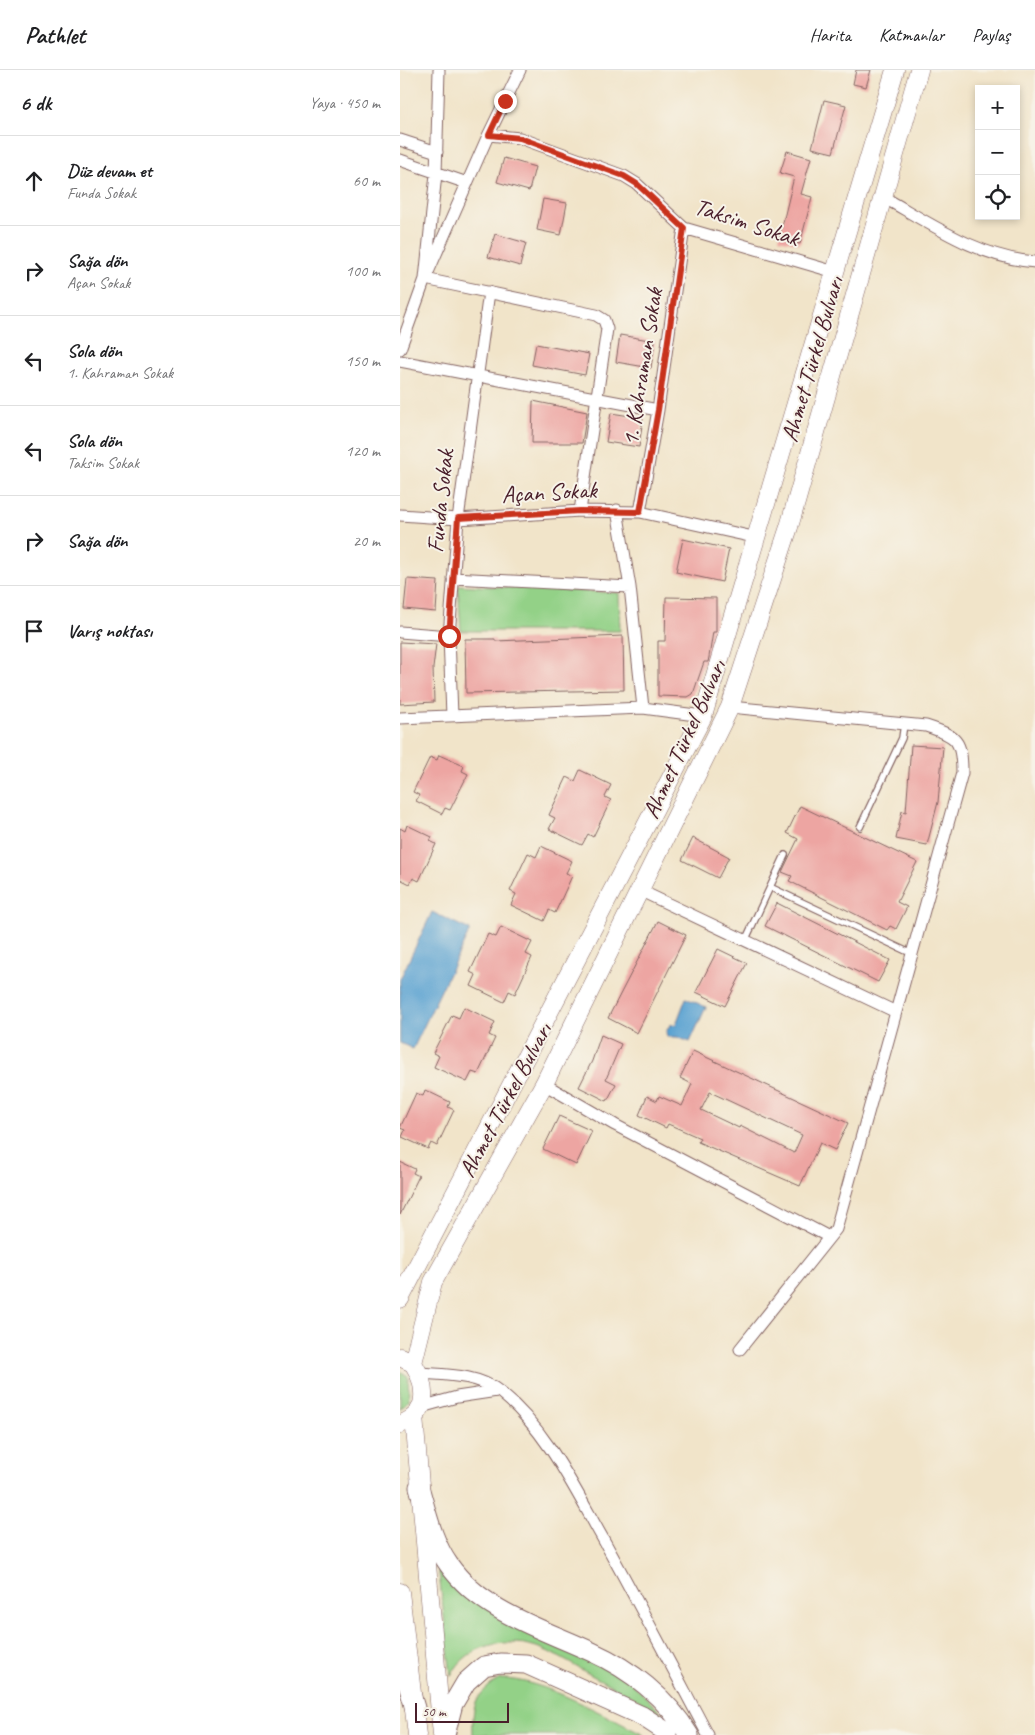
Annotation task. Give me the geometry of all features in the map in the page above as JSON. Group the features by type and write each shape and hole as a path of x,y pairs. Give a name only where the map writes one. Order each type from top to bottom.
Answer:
{"highway":[{"path":"419,1488 431,1530 450,1566 472,1588 496,1608 594,1653 638,1680 664,1701 689,1735"},
{"path":"400,1658 415,1708"},
{"path":"444,1735 453,1704 466,1682 484,1666 500,1663 526,1664 642,1716 667,1735"}],"main road":[{"name":"Ahmet Türkel Bulvarı","path":"400,1299 703,716 758,538 895,70"},
{"name":"Ahmet Türkel Bulvarı","path":"411,1364 433,1282 544,1084 730,707 789,527 920,70"},
{"path":"411,1364 424,1384 424,1395 412,1416 444,1735"},
{"path":"400,1592 417,1735"}],"street":[{"path":"425,279 436,174 439,70"},
{"path":"400,349 405,322 520,70"},
{"name":"Taksim Sokak","path":"489,135 520,138 624,176 637,184 684,228 835,272"},
{"path":"400,140 436,152"},
{"path":"400,160 436,174 467,183"},
{"path":"883,197 973,247 1018,261 1035,262"},
{"name":"1. Kahraman Sokak","path":"640,512 658,410 684,228"},
{"path":"425,279 596,315 604,320 606,329 580,511"},
{"name":"Funda Sokak","path":"452,716 449,636 458,518 488,292"},
{"path":"400,361 597,400 658,410"},
{"path":"617,510 630,587 643,708"},
{"name":"Açan Sokak","path":"400,515 458,518 617,510 640,512 758,538"},
{"path":"453,578 630,587"},
{"path":"400,632 449,636"},
{"path":"730,707 926,726 949,733 957,742 962,755 962,773 836,1229 740,1349"},
{"path":"400,718 643,708 703,716"},
{"path":"639,890 896,1012"},
{"path":"544,1084 615,1125 829,1237"},
{"path":"411,1364 466,1377 499,1390 543,1438 560,1463 639,1604 708,1735"},
{"path":"412,1416 457,1396 499,1390"}],"lane":[{"path":"860,827 902,738 904,724"},
{"path":"745,941 785,855"},
{"path":"770,887 906,951"}],"green space":[{"path":"458,585 619,593 620,631 461,631"},
{"path":"400,1371 408,1376 409,1400 400,1409"},
{"path":"437,1557 449,1576 625,1676 683,1735 675,1735 662,1720 664,1716 647,1705 555,1655 530,1645 503,1643 490,1645 467,1656 451,1676"},
{"path":"500,1679 517,1680 554,1691 644,1735 473,1735 473,1717 476,1702 485,1690"}],"water":[{"path":"432,912 470,930 413,1049 400,1043 400,979"},
{"path":"686,998 706,1007 690,1042 677,1037 667,1037 666,1032 670,1025 676,1024"}],"building":[{"path":"856,70 871,70 866,87 853,84"},
{"path":"824,100 846,105 833,153 812,148"},
{"path":"787,151 811,158 801,194 812,197 800,244 779,239 794,177 780,173"},
{"path":"504,158 535,167 529,191 497,182"},
{"path":"543,199 567,203 561,235 537,230"},
{"path":"495,234 526,243 520,266 488,257"},
{"path":"620,335 655,341 651,368 616,362"},
{"path":"536,344 589,354 585,375 532,365"},
{"path":"533,401 587,412 582,443 532,443"},
{"path":"611,413 643,418 639,447 606,442"},
{"path":"683,539 729,549 722,582 676,572"},
{"path":"407,579 438,581 436,612 404,609"},
{"path":"666,597 716,598 716,632 713,632 708,662 704,662 693,694 688,697 658,696 658,641 665,641"},
{"path":"623,636 624,690 466,693 465,639 495,639 495,641"},
{"path":"400,642 436,644 433,668 434,702 400,704"},
{"path":"911,745 943,747 938,802 927,845 896,839 902,811 906,812"},
{"path":"439,755 464,766 462,771 468,774 450,810 445,808 442,814 416,801 419,795 413,792 430,757 437,760"},
{"path":"580,770 611,785 605,797 611,800 593,837 588,834 582,845 549,829 555,818 549,815 567,777 575,781"},
{"path":"800,806 917,862 897,902 907,907 896,929 890,926 887,930 789,881 792,876 782,872 798,839 787,833"},
{"path":"407,825 432,837 430,841 436,844 419,881 413,878 410,884 400,879 400,828 405,831"},
{"path":"693,838 729,857 718,878 682,860"},
{"path":"541,846 572,861 566,873 572,876 555,913 549,910 544,921 511,905 516,894 510,891 528,853 536,857"},
{"path":"777,903 890,960 878,982 765,926"},
{"path":"658,921 686,935 637,1033 608,1018"},
{"path":"501,927 532,942 526,954 532,957 515,994 509,991 504,1002 471,986 476,975 470,972 488,934 496,937"},
{"path":"718,949 747,963 725,1006 696,992"},
{"path":"464,1007 495,1022 489,1035 495,1038 478,1074 472,1072 467,1082 434,1067 439,1056 433,1053 452,1015 459,1018"},
{"path":"601,1035 621,1044 606,1079 616,1084 607,1101 579,1087 592,1061"},
{"path":"693,1051 848,1123 835,1150 820,1143 800,1186 698,1142 700,1138 668,1124 666,1128 639,1115 647,1096 657,1101 659,1096 682,1106 692,1084 680,1078","holes":["710,1092 802,1135 794,1153 740,1126 739,1128 701,1110"]},
{"path":"425,1090 450,1102 448,1107 454,1110 437,1146 431,1143 428,1149 402,1137 405,1130 400,1128 416,1093 423,1096"},
{"path":"559,1116 592,1131 576,1165 543,1149"},
{"path":"400,1162 415,1169 413,1173 419,1176 400,1215"}],"route":[{"path":"449,636 458,518 580,511 617,510 640,512 658,410 684,228 637,184 624,176 520,138 489,135 505,101"}]}
